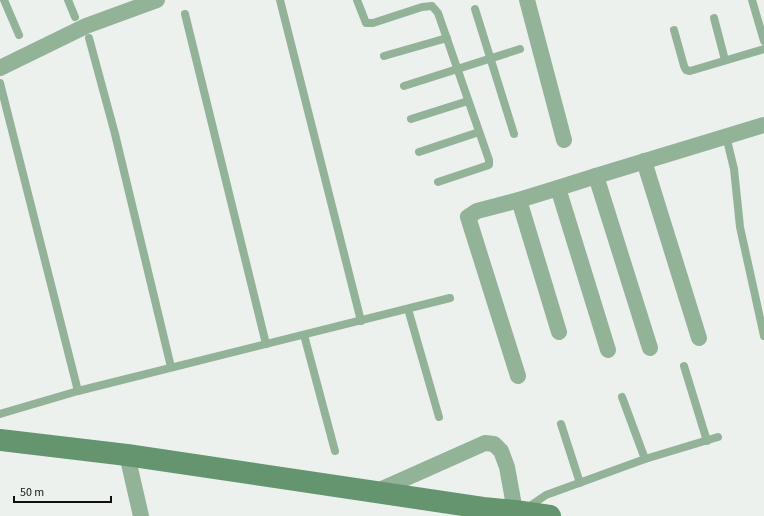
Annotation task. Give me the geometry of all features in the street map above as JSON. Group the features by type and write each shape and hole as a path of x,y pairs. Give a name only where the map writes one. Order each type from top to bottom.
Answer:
{"street":[{"path":"0,68 86,26 157,0"},
{"path":"527,0 564,140"},
{"path":"518,376 468,217 477,211 519,200 764,125"},
{"path":"644,161 699,338"},
{"path":"596,176 650,348"},
{"path":"558,188 608,350"},
{"path":"519,200 559,332"},
{"path":"0,440 127,455 532,514"},
{"path":"375,492 486,443 494,444 501,451 507,466 532,514"},
{"path":"127,455 141,516"},
{"path":"460,516 484,508"}],"lane":[{"path":"4,0 19,35"},
{"path":"68,0 75,17"},
{"path":"280,0 361,321"},
{"path":"357,0 366,23 373,24 422,7 432,6 438,13 489,160 489,165 438,182"},
{"path":"752,0 764,41"},
{"path":"475,9 514,134"},
{"path":"185,14 266,344"},
{"path":"714,18 725,60"},
{"path":"674,30 684,66 686,70 690,71 764,49"},
{"path":"89,38 115,134 171,368"},
{"path":"384,56 447,38"},
{"path":"404,86 520,49"},
{"path":"0,83 78,391"},
{"path":"411,119 468,101"},
{"path":"419,152 479,132"},
{"path":"726,136 734,169 740,227 764,336"},
{"path":"0,414 78,391 450,298"},
{"path":"408,309 439,416"},
{"path":"304,335 335,451"},
{"path":"684,366 707,441"},
{"path":"622,398 645,459"},
{"path":"561,424 580,483"},
{"path":"532,514 546,495 645,459 718,437"}]}
